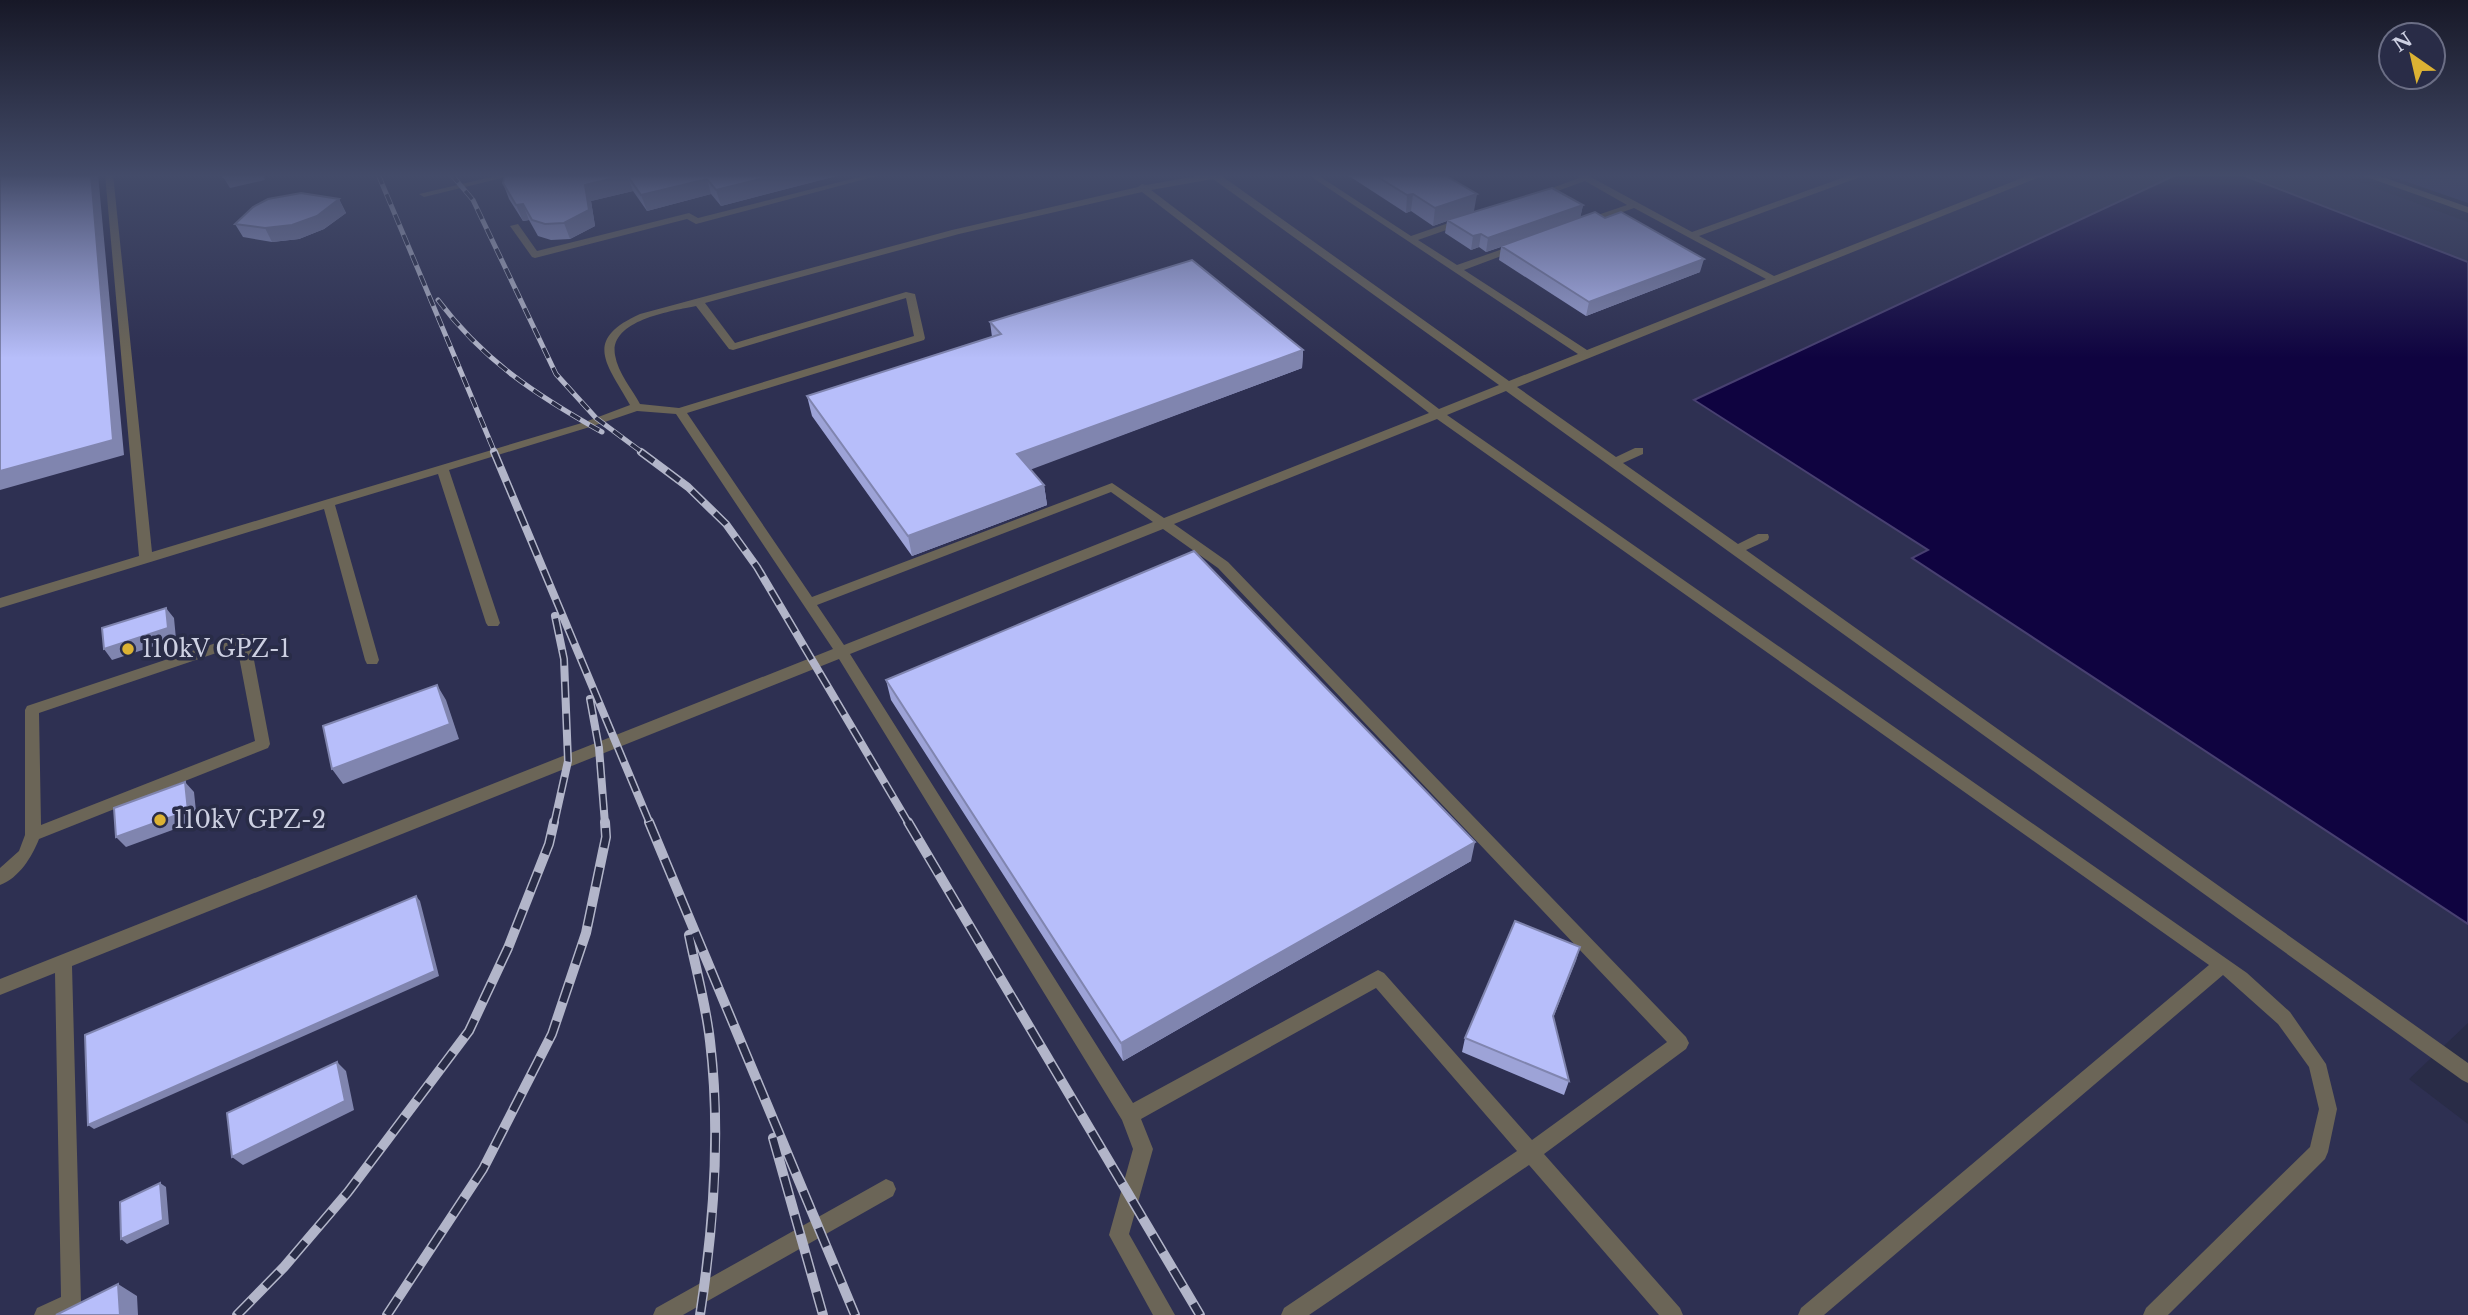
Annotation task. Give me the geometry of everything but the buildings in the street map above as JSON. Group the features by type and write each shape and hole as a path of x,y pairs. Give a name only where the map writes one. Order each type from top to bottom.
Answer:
{"lane":[{"path":"115,235 146,558"},
{"path":"521,235 535,255 613,235"},
{"path":"636,407 609,355 615,333 629,323 650,313 947,235"},
{"path":"1205,235 1438,414 2241,978 2284,1018 2316,1064 2328,1108 2318,1152 2153,1315"},
{"path":"1298,235 2468,1074"},
{"path":"1405,235 1587,355"},
{"path":"1411,239 1421,235"},
{"path":"1693,235 1775,279"},
{"path":"0,987 1885,235"},
{"path":"1456,269 1530,242"},
{"path":"0,603 589,424 636,407 680,411 920,338 910,294 733,347 699,302"},
{"path":"680,411 841,651 1130,1115 1143,1149 1119,1235 1165,1315"},
{"path":"1615,462 1639,451"},
{"path":"442,467 493,623"},
{"path":"809,603 1112,487 1223,565 1680,1043 1531,1152 1291,1315"},
{"path":"328,502 372,660"},
{"path":"1737,549 1763,537"},
{"path":"0,878 25,855 33,835 32,710 243,639 263,744 33,835"},
{"path":"44,1315 71,1303 63,962"},
{"path":"1808,1315 2222,965"},
{"path":"1130,1115 1378,978 1673,1315"},
{"path":"663,1315 886,1189"}],"shaded area":[{"path":"0,235 2468,235 2468,1023 2409,1079 2468,1124 2468,1315 0,1315"},
{"path":"2047,235 2399,235 2468,262 2468,924 1912,558 1928,550 1694,400"}],"railway":[{"path":"404,235 495,453"},
{"path":"490,235 556,374 596,418 643,453"},
{"path":"438,300 474,341 512,375 602,432"},
{"path":"494,452 650,824"},
{"path":"641,452 688,487 726,524 757,567 909,824"},
{"path":"554,824 568,761 564,659 555,616"},
{"path":"590,699 599,748 605,824"},
{"path":"237,1315 284,1267 348,1192 469,1031 508,948 549,844 554,822"},
{"path":"387,1315 483,1169 552,1034 586,933 606,837 605,822"},
{"path":"649,822 855,1315"},
{"path":"908,822 1200,1315"},
{"path":"689,935 708,1028 715,1109 712,1212 700,1315"},
{"path":"773,1138 823,1315"}],"place":[{"name":"110kV GPZ-1","path":"128,649"},
{"name":"110kV GPZ-2","path":"160,820"}]}
